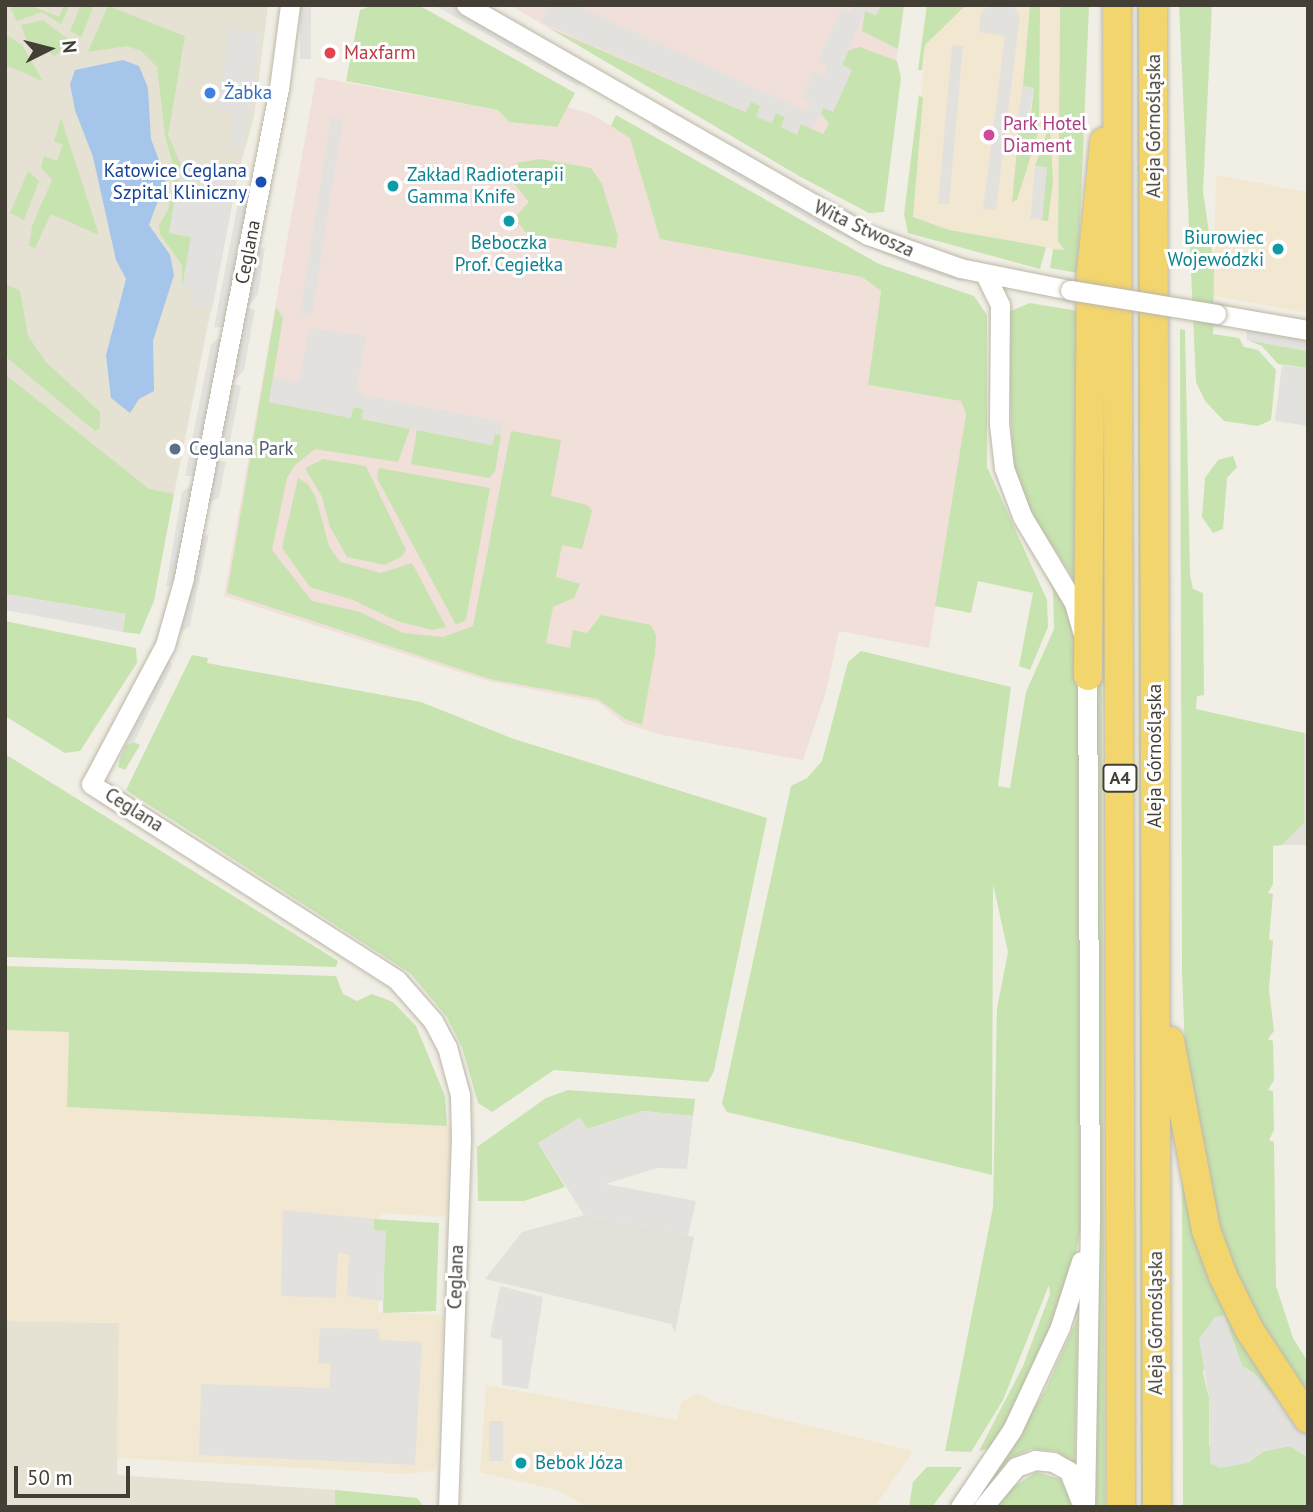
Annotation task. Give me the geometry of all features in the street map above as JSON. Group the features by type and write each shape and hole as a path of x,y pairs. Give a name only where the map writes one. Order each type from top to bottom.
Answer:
{"highway":[{"name":"Aleja Górnośląska","path":"1117,5 1121,1507"},
{"name":"Aleja Górnośląska","path":"1153,5 1157,1507"},
{"path":"1088,676 1093,214 1117,49"},
{"path":"1156,941 1181,1114 1206,1230 1250,1331 1308,1419"}],"street":[{"name":"Ceglana","path":"290,5 279,88 184,578 151,676 91,784 397,980 433,1021 447,1047 458,1080 461,1119 448,1507"},
{"name":"Wita Stwosza","path":"466,5 830,216 916,254 1024,282 1308,330"},
{"path":"985,274 1000,305 999,424 1004,468 1022,516 1074,603 1088,676 1090,1215 1084,1507"},
{"path":"1000,305 1024,282"},
{"path":"960,1507 1012,1430 1039,1376 1070,1301 1090,1215"},
{"path":"982,1507 1016,1467 1035,1460 1053,1461 1069,1471 1084,1507"}],"shaded area":[{"name":"Ceglana Park","path":"5,5 268,5 254,117 238,174 174,494 149,490 5,374"},
{"path":"300,5 311,5 311,59 300,59"},
{"path":"434,5 453,5 586,82 578,86"},
{"path":"510,5 904,5 875,215 799,176"},
{"path":"548,5 576,5 803,110 812,103 802,98 813,71 824,76 828,66 818,61 841,9 851,14 853,5 881,5 876,16 865,11 842,65 852,70 833,112 823,108 812,129 801,124 797,135 781,127 785,117 776,113 772,123 756,117 760,106 751,102 746,112 541,22"},
{"name":"Park Hotel Diament","path":"966,5 1060,5 1058,241 1064,251 947,230 913,217 925,45"},
{"path":"991,5 1013,5 1020,16 996,210 983,209 1005,36 979,32 981,12"},
{"path":"230,28 261,33 242,148 230,146 235,113 216,110"},
{"path":"952,45 963,46 949,204 938,203"},
{"path":"316,77 498,110 509,122 556,127 566,107 589,113 630,137 660,239 862,277 881,291 868,385 962,401 966,414 929,648 839,631 826,692 803,760 658,734 624,723 598,702 488,681 224,596"},
{"path":"1023,86 1034,88 1027,129 1016,127"},
{"path":"331,118 343,120 312,315 300,314"},
{"path":"651,120 968,277 961,281 919,269 820,225 653,128"},
{"path":"181,165 238,174 212,310 190,306 193,291 182,288 191,237 169,233"},
{"path":"1035,166 1047,167 1042,220 1030,219"},
{"path":"1216,175 1308,192 1308,313 1213,296"},
{"path":"252,185 174,583 166,587 182,492 192,485 193,476 185,476 211,344 221,337 223,328 214,327 240,193"},
{"path":"265,247 258,294 247,308 255,310 244,370 232,384 241,386 229,445 218,454 218,461 226,461 219,497 207,505 257,250"},
{"path":"309,328 366,336 357,387 363,395 503,422 501,435 495,434 492,445 362,419 363,409 353,407 351,418 269,402 273,378 299,382"},
{"path":"1246,329 1308,339 1308,351 1247,340"},
{"path":"1282,365 1308,368 1308,426 1275,421"},
{"path":"209,534 190,626 177,634 201,538"},
{"path":"5,594 125,614 123,632 5,610"},
{"path":"169,658 172,666 134,742 126,745"},
{"path":"1304,733 1308,734 1308,845 1282,845 1304,823"},
{"path":"5,1030 69,1032 68,1107 451,1126 446,1217 380,1213 378,1312 443,1315 437,1465 433,1471 408,1474 117,1458 119,1323 5,1321"},
{"path":"643,1111 693,1116 687,1169 657,1168 606,1184 696,1201 688,1236 584,1215 538,1143 580,1117 587,1129"},
{"path":"283,1210 374,1219 374,1230 386,1231 383,1301 347,1296 349,1255 338,1253 336,1298 281,1296"},
{"path":"584,1215 694,1237 675,1333 671,1324 485,1279 522,1232"},
{"path":"500,1286 543,1297 528,1389 502,1385 502,1340 490,1337"},
{"path":"1224,1315 1242,1366 1254,1373 1308,1435 1306,1456 1290,1446 1264,1451 1248,1463 1220,1468 1210,1463 1209,1398 1199,1339 1215,1317"},
{"path":"5,1321 119,1323 117,1475 335,1490 335,1507 5,1507"},
{"path":"320,1328 379,1329 380,1340 422,1342 415,1465 199,1455 201,1384 329,1388 331,1364 318,1363"},
{"path":"486,1385 677,1420 681,1402 698,1393 716,1403 913,1451 875,1507 588,1507 559,1491 480,1472"},
{"path":"489,1421 503,1421 503,1461 489,1461"}],"green space":[{"path":"9,5 29,5 59,17 64,5 70,5 61,24 42,12 17,21"},
{"path":"81,5 94,5 81,37 70,31"},
{"path":"374,5 422,7 575,93 557,127 509,122 498,110 346,81 360,10"},
{"path":"881,5 904,5 898,49 862,31 865,11 876,15"},
{"path":"927,5 966,5 925,45 922,70 918,70"},
{"path":"1030,5 1040,5 1039,130 1017,200 1012,202 1019,128 1029,129 1034,88 1023,86"},
{"path":"1060,5 1089,5 1078,273 1050,268 1053,249 1064,250 1058,241"},
{"path":"1137,5 1143,5 1146,1507 1141,1507"},
{"path":"1179,5 1212,5 1203,192 1214,265 1213,334 1239,338 1244,347 1258,350 1276,370 1271,420 1258,426 1224,421 1205,401 1196,382"},
{"path":"108,6 185,36 168,135 181,165 169,233 191,237 182,288 182,265 160,234 159,225 168,210 175,173 165,135 157,67 141,51 127,46 88,52"},
{"path":"43,20 70,41 55,56 26,39 21,25"},
{"path":"549,28 745,112 750,101 761,106 756,116 776,113 786,117 781,127 801,124 823,134 829,124 821,114 823,107 833,112 852,70 842,65 849,50 860,47 897,61 901,78 884,212 869,213 799,176"},
{"path":"5,34 22,45 43,81 5,65"},
{"path":"919,95 923,98 913,217 949,230 1046,247 1040,269 908,233 904,214"},
{"path":"616,115 879,264 974,296 987,315 987,467 1047,600 1048,627 1030,670 1019,666 1033,593 978,581 971,613 935,606 966,414 961,401 868,385 881,291 862,277 660,239 630,138 611,126"},
{"path":"61,118 99,235 51,214 35,248 29,246 32,226 52,180 41,167 44,156 57,161 63,145 54,141"},
{"path":"1050,125 1053,182 1048,221 1040,220 1047,168 1035,166"},
{"path":"541,159 591,168 602,184 618,236 616,248 527,234 514,218 529,202 513,182 522,179 516,163"},
{"path":"28,171 39,181 24,220 10,213"},
{"path":"1100,242 1105,1507 1095,1507 1094,1370 1099,1250 1096,318"},
{"path":"5,284 20,291 28,336 46,362 100,412 100,428 95,431 5,356"},
{"path":"1030,303 1078,311 1079,587 1029,511 1012,461 1008,312"},
{"path":"276,307 283,318 269,402 351,418 353,407 363,409 362,419 410,429 398,462 315,449 295,465 287,478 272,550 312,601 360,612 403,633 443,637 473,626 511,431 561,440 551,496 587,505 592,511 582,549 562,545 556,577 580,584 574,598 553,607 546,643 570,648 573,630 587,633 601,615 651,625 656,635 655,653 642,725 625,719 598,699 490,679 227,593"},
{"path":"1180,329 1185,330 1190,575 1193,589 1203,593 1204,695 1197,696 1196,709 1304,733 1304,823 1282,845 1273,846 1273,884 1268,893 1273,894 1269,939 1273,941 1269,989 1274,1031 1268,1039 1273,1041 1274,1080 1268,1090 1273,1091 1274,1130 1269,1140 1274,1142 1276,1286 1293,1338 1308,1362 1308,1409 1225,1259 1186,1077 1182,971"},
{"path":"1247,340 1308,351 1308,368 1278,364 1262,346"},
{"path":"5,374 149,489 174,494 154,601 140,634 123,632 125,614 5,594"},
{"path":"417,430 492,445 495,434 501,435 495,472 489,478 411,464"},
{"path":"1233,456 1237,467 1227,478 1223,529 1213,533 1202,517 1205,478 1218,460"},
{"path":"323,459 366,466 406,550 402,556 385,565 347,557 330,527 322,497 305,468"},
{"path":"379,468 490,488 466,620 456,625 377,478"},
{"path":"298,478 308,484 316,498 329,546 340,562 381,573 412,563 446,627 432,630 397,621 353,600 310,587 282,548"},
{"path":"1042,567 1069,607 1079,659 1080,1232 1072,1275 1025,1389 991,1448 979,1451 1023,1366 1050,1294 1049,1285 1003,1400 971,1452 945,1451 993,1207 997,1008 1008,952 993,884 992,1175 727,1112 722,1104 791,786 807,778 822,761 848,662 861,651 1011,687 998,786 1010,788 1026,692 1054,629 1053,590"},
{"path":"5,621 136,648 137,663 80,751 65,753 5,716"},
{"path":"192,655 208,658 207,663 421,702 511,738 767,818 714,1071 708,1082 554,1070 492,1112 478,1103 462,1047 447,1017 410,973 126,790"},
{"path":"134,742 140,745 125,770 118,767 126,745"},
{"path":"5,754 338,961 336,967 5,957"},
{"path":"5,966 336,976 343,994 357,1001 372,994 393,1002 416,1026 445,1096 447,1126 67,1107 69,1032 5,1030"},
{"path":"568,1090 695,1099 693,1116 643,1111 587,1129 580,1118 538,1143 565,1187 524,1201 478,1201 477,1147 546,1098"},
{"path":"1182,1178 1279,1395 1308,1433 1281,1409 1254,1373 1242,1366 1224,1315 1203,1372 1209,1398 1209,1446 1248,1463 1264,1451 1290,1446 1306,1456 1308,1507 1183,1507"},
{"path":"374,1219 439,1223 436,1311 383,1313 385,1232 374,1230"},
{"path":"1078,1317 1075,1464 1056,1451 1030,1449 1010,1459 970,1507 1045,1391"},
{"path":"927,1467 962,1467 932,1507 909,1507 913,1482"},
{"path":"1036,1472 1060,1479 1075,1507 992,1507 1011,1483 1015,1486"},
{"path":"335,1490 417,1498 424,1507 335,1507"}],"water":[{"path":"123,60 139,66 148,88 151,139 166,179 149,225 170,255 174,275 153,341 154,391 139,399 130,413 111,398 106,355 126,279 116,260 93,157 75,110 70,84 75,70"}],"place":[{"name":"Maxfarm","path":"330,53"},
{"name":"Żabka","path":"210,93"},
{"name":"Park Hotel Diament","path":"989,135"},
{"name":"Katowice Ceglana Szpital Kliniczny","path":"261,182"},
{"name":"Zakład Radioterapii Gamma Knife","path":"393,186"},
{"name":"Beboczka Prof. Cegiełka","path":"509,221"},
{"name":"Biurowiec Wojewódzki","path":"1278,249"},
{"name":"Ceglana Park","path":"175,449"},
{"name":"Bebok Józa","path":"521,1463"}]}
